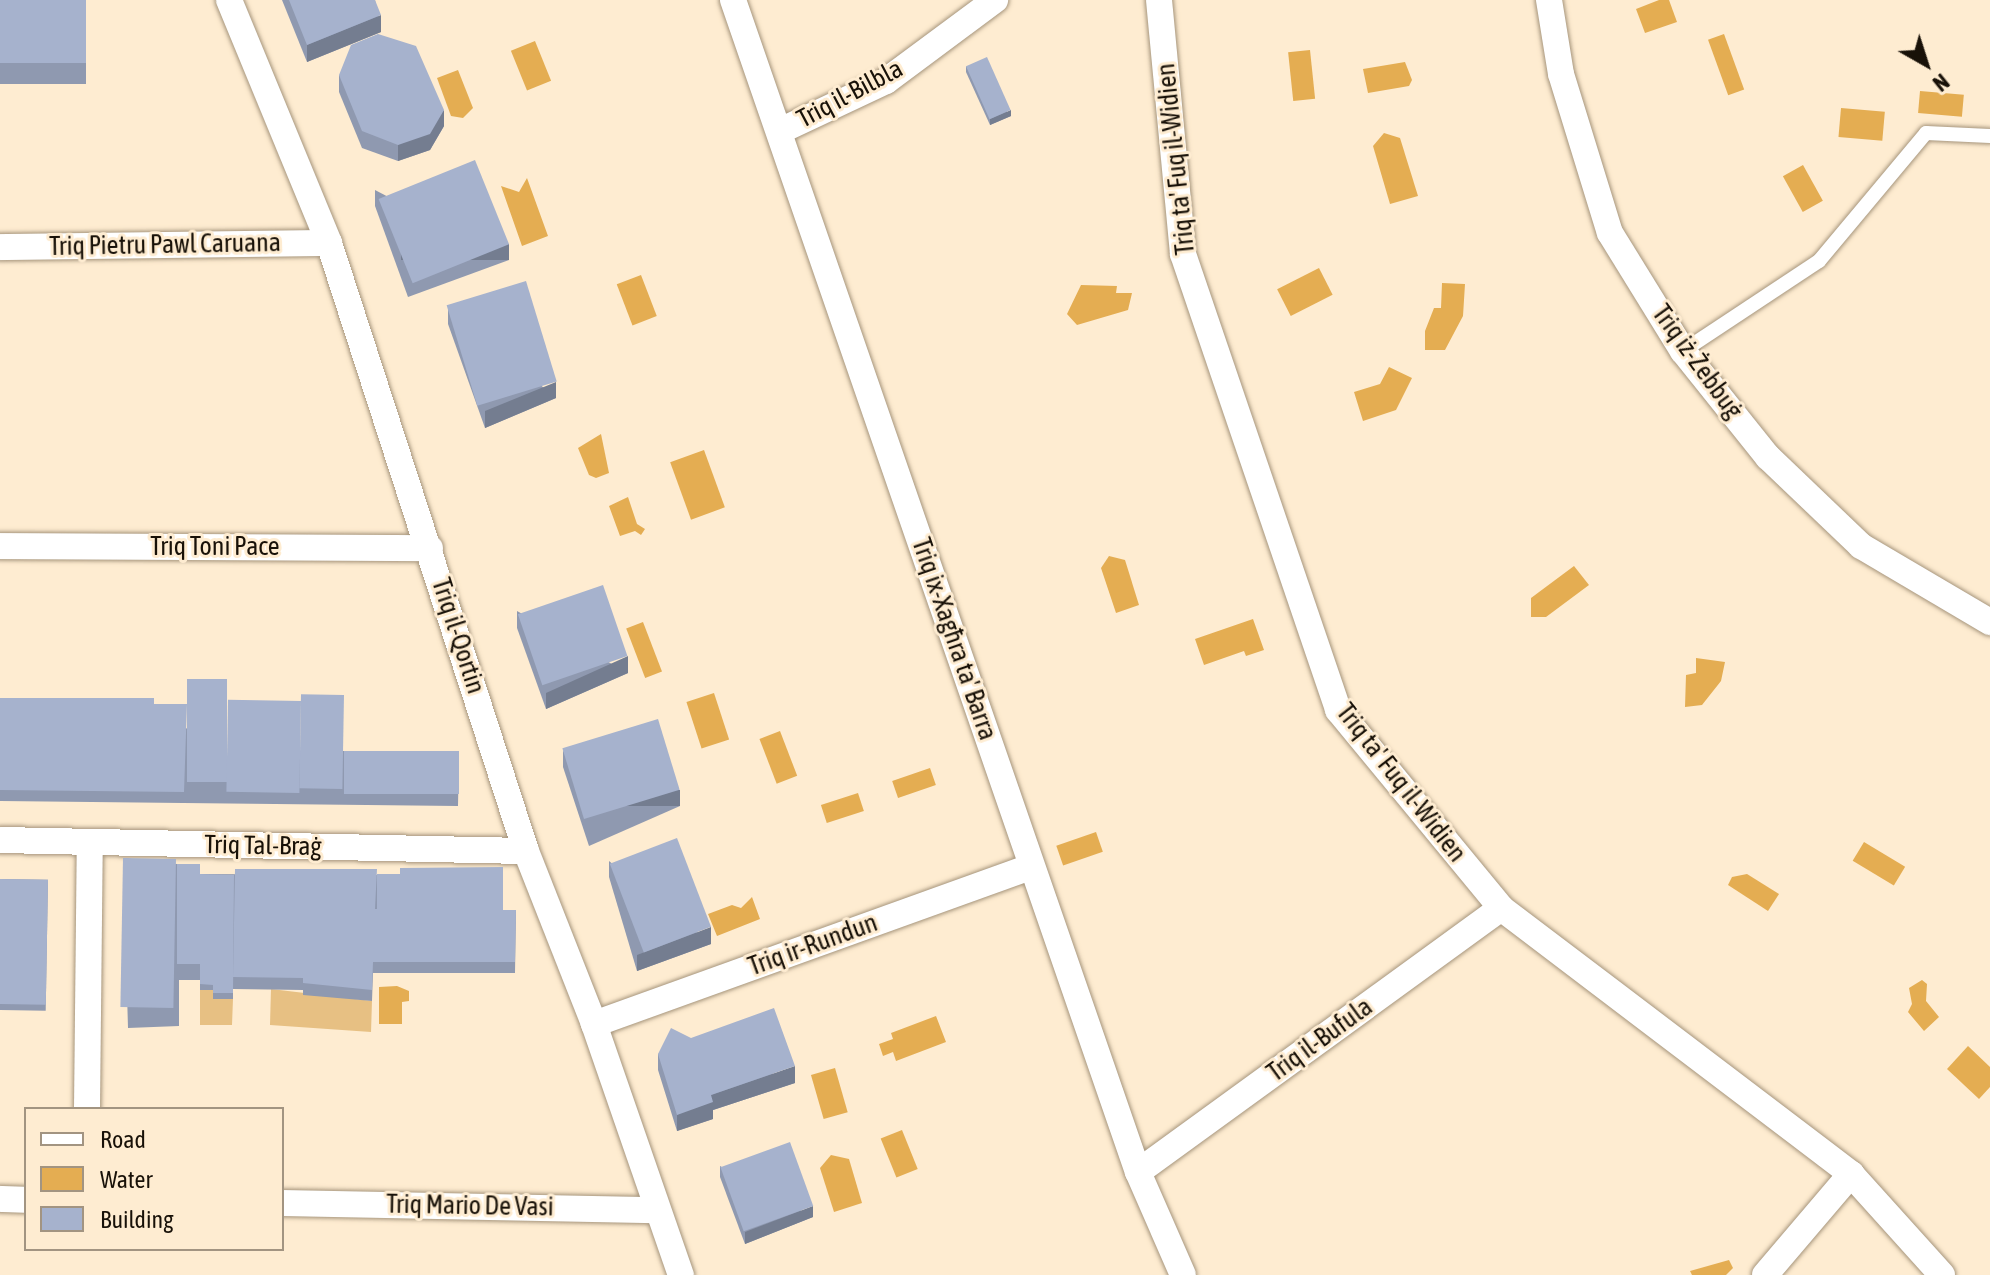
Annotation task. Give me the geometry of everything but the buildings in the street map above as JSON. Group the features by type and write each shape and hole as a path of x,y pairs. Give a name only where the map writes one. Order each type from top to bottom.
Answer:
{"street":[{"name":"Triq il-Qortin","path":"229,0 329,243 526,851 594,1024 681,1275"},
{"name":"Triq ix-Xagħra ta' Barra","path":"733,0 782,130 1031,867 1138,1172 1183,1275"},
{"name":"Triq il-Bilbla","path":"782,130 886,81 995,0"},
{"name":"Triq ta' Fuq il-Widien","path":"1159,0 1183,254 1338,710 1501,908 1851,1174 1942,1275"},
{"name":"Triq iż-Żebbuġ","path":"1549,0 1561,74 1610,233 1683,351 1768,457 1861,546 1990,622"},
{"name":"Triq Pietru Pawl Caruana","path":"0,247 329,243"},
{"name":"Triq Toni Pace","path":"0,546 430,548"},
{"name":"Triq Tal-Braġ","path":"0,840 526,851"},
{"path":"87,1107 90,842"},
{"name":"Triq ir-Rundun","path":"594,1024 1031,867"},
{"name":"Triq il-Bufula","path":"1138,1172 1501,908"},
{"path":"1765,1275 1851,1174"},
{"path":"0,1199 24,1200"},
{"name":"Triq Mario De Vasi","path":"284,1203 657,1210"}],"lane":[{"path":"1683,351 1819,261 1926,133 1990,136"}],"shaded area":[{"path":"271,989 372,1001 371,1032 270,1025"},
{"path":"200,990 213,990 213,999 233,999 232,1025 200,1025"}],"water":[{"path":"1659,0 1669,0 1677,22 1645,33 1636,9"},
{"path":"1724,34 1744,89 1728,95 1708,40"},
{"path":"535,41 551,81 527,91 511,51"},
{"path":"1310,50 1315,99 1293,101 1288,52"},
{"path":"1405,62 1412,80 1409,86 1368,93 1363,69"},
{"path":"458,70 473,108 463,118 451,116 437,78"},
{"path":"1920,91 1964,95 1962,117 1918,113"},
{"path":"1841,108 1885,112 1882,141 1838,137"},
{"path":"1384,133 1400,138 1418,196 1390,204 1373,146"},
{"path":"1803,165 1823,201 1803,212 1783,176"},
{"path":"527,178 548,236 522,246 501,186 519,192"},
{"path":"1319,268 1333,295 1291,316 1277,289"},
{"path":"641,275 657,316 632,325 617,284"},
{"path":"1442,283 1465,284 1463,316 1445,350 1425,350 1425,331 1434,308 1441,308"},
{"path":"1081,285 1117,286 1116,293 1132,293 1128,310 1077,325 1067,314"},
{"path":"1389,367 1412,378 1396,410 1363,421 1354,392 1380,384"},
{"path":"601,434 609,473 596,478 589,475 578,448"},
{"path":"704,450 725,507 691,520 670,462"},
{"path":"628,497 637,524 645,529 641,535 635,531 620,536 609,506"},
{"path":"1109,556 1125,560 1139,605 1116,613 1101,568"},
{"path":"1574,566 1589,585 1546,617 1531,617 1531,598"},
{"path":"1253,619 1264,650 1246,656 1244,651 1204,665 1195,639"},
{"path":"643,622 662,671 645,678 626,628"},
{"path":"1696,658 1725,662 1721,681 1702,705 1685,707 1686,675 1696,673"},
{"path":"714,693 729,740 702,749 686,702"},
{"path":"780,731 797,776 777,784 759,739"},
{"path":"930,768 936,785 898,798 892,781"},
{"path":"858,793 864,811 827,823 821,805"},
{"path":"1096,832 1103,852 1063,866 1056,846"},
{"path":"1864,842 1905,867 1894,886 1853,861"},
{"path":"1747,874 1779,894 1768,911 1728,885 1732,877"},
{"path":"752,897 760,919 717,936 708,914 732,905 741,908"},
{"path":"1922,980 1927,984 1926,1001 1939,1017 1924,1031 1908,1012 1912,1004 1909,988"},
{"path":"397,986 409,991 409,1001 402,1002 402,1024 379,1024 379,987"},
{"path":"936,1016 946,1042 896,1061 893,1052 883,1056 879,1044 893,1039 891,1033"},
{"path":"1968,1046 1990,1067 1990,1087 1979,1099 1947,1069"},
{"path":"835,1068 848,1112 824,1119 811,1075"},
{"path":"902,1130 918,1169 896,1178 881,1139"},
{"path":"831,1155 849,1159 862,1203 834,1212 820,1168"},
{"path":"1729,1260 1733,1268 1726,1275 1692,1275 1690,1271"}]}
